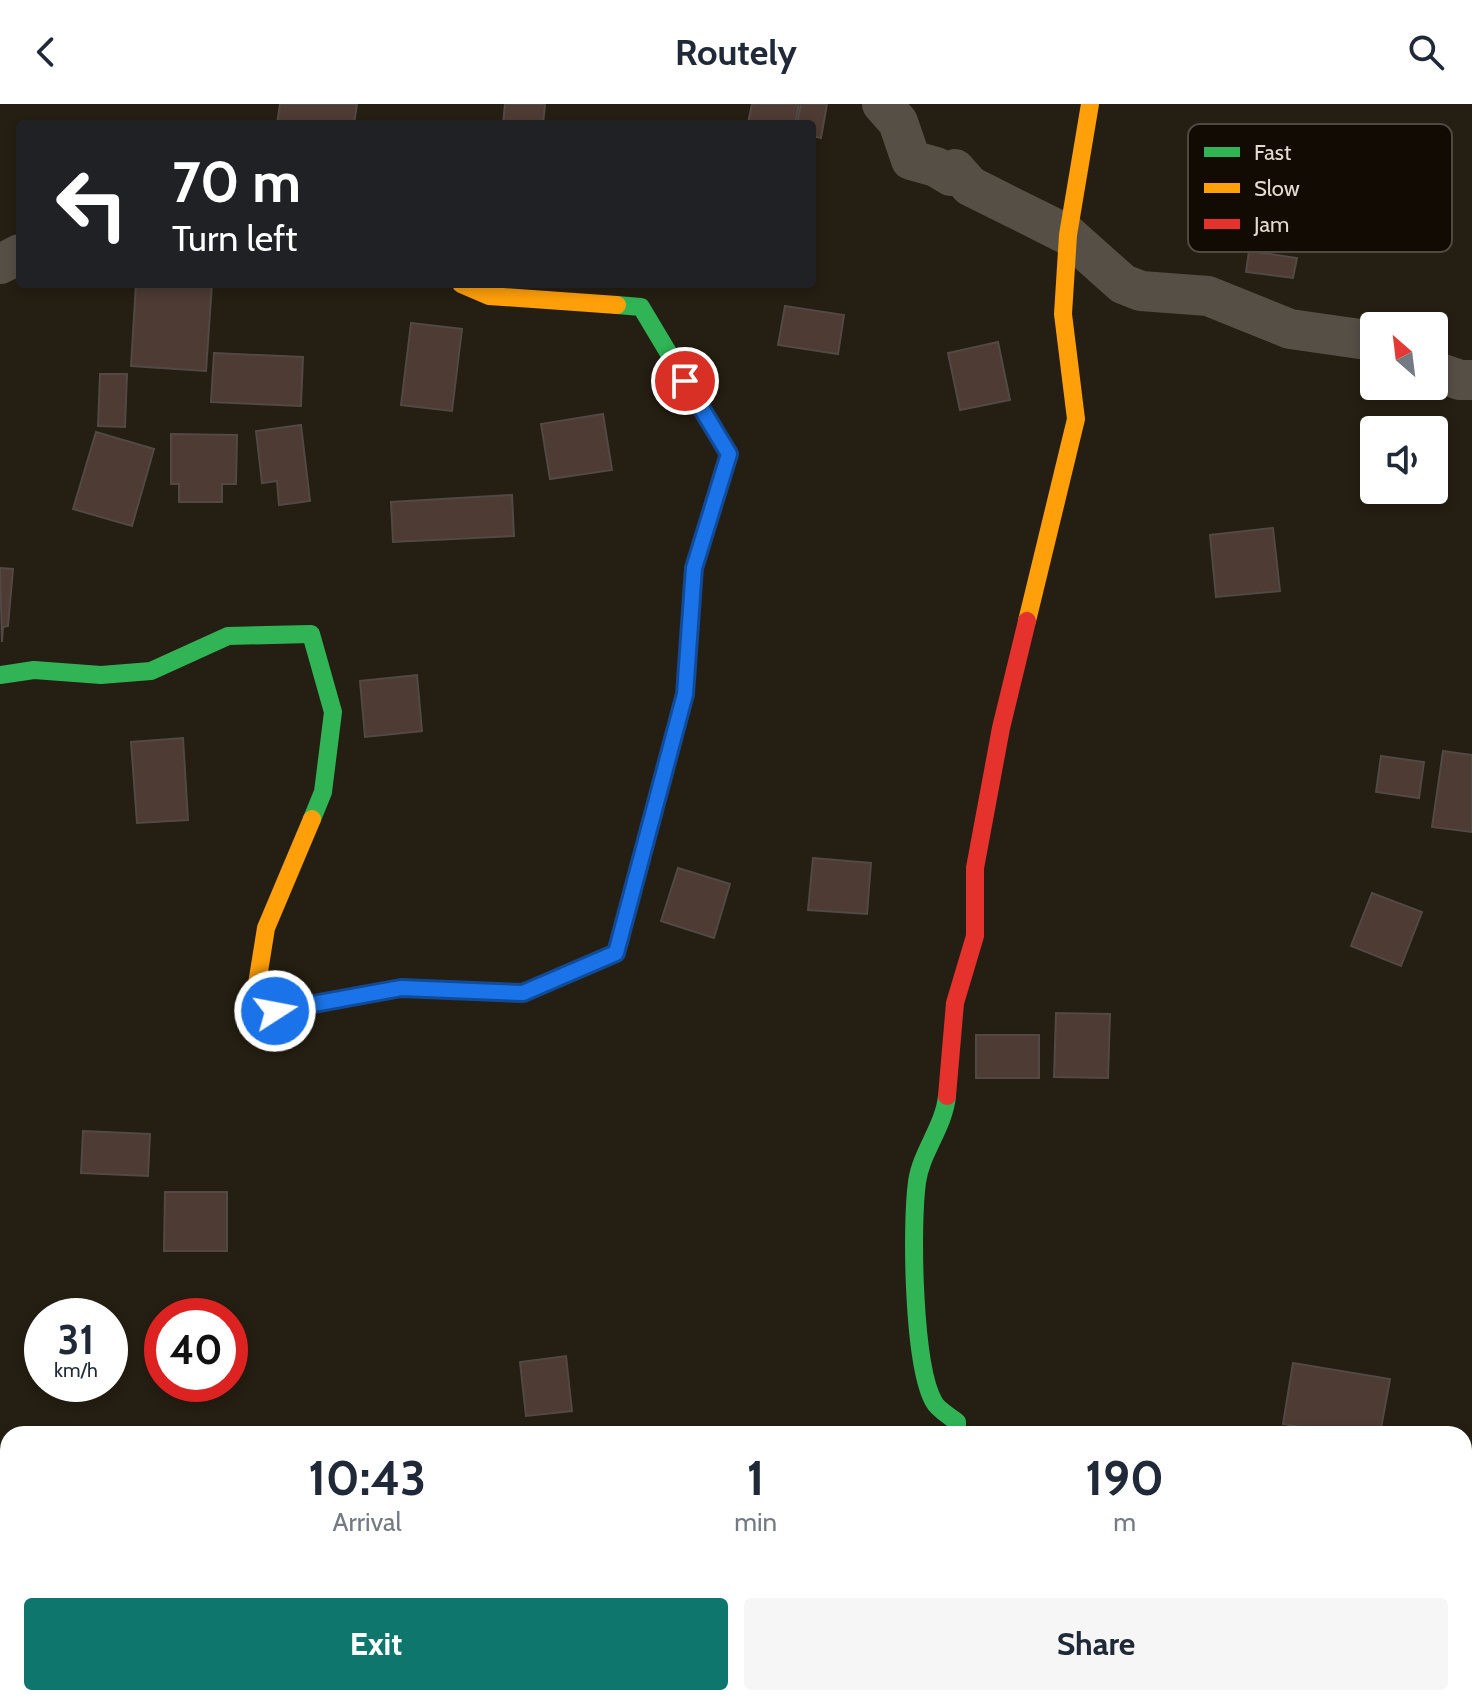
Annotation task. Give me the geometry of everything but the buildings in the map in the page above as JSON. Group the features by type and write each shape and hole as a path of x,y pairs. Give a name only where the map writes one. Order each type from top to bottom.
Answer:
{"street":[{"path":"882,104 898,122 911,160 936,167 951,176 955,169 970,186 1068,235 1123,284 1141,291 1208,296 1290,329 1360,339"},
{"path":"957,1426 957,1422 934,1403 919,1348 915,1268 917,1180 945,1115 955,1003 975,936 975,868 1001,728 1076,419 1063,314 1068,235 1090,104"},
{"path":"0,675 34,670 101,675 151,671 228,636 311,634 333,712 323,792 266,928 252,1015 401,988 523,993 616,953 685,694 694,568 729,454 641,307 489,296 470,288"},
{"path":"1448,376 1472,380"}],"traffic: fast":[{"path":"617,305 641,307 729,454 694,568 685,694 625,920"},
{"path":"0,675 34,670 101,675 151,671 228,636 311,634 333,712 323,792 312,819"},
{"path":"947,1096 942,1118 923,1160 917,1182 915,1295 927,1384 936,1405 957,1422 957,1426"}],"traffic: slow":[{"path":"1027,621 1076,419 1063,314 1068,235 1090,104"},
{"path":"470,288 489,296 617,305"},
{"path":"312,819 266,928 252,1015 401,988 523,993 616,953 625,920"}],"traffic: jam":[{"path":"947,1096 955,1003 975,936 975,868 1001,728 1027,621"}],"route":[{"path":"275,1011 401,988 523,993 616,953 685,694 694,568 729,454 685,381"}]}
